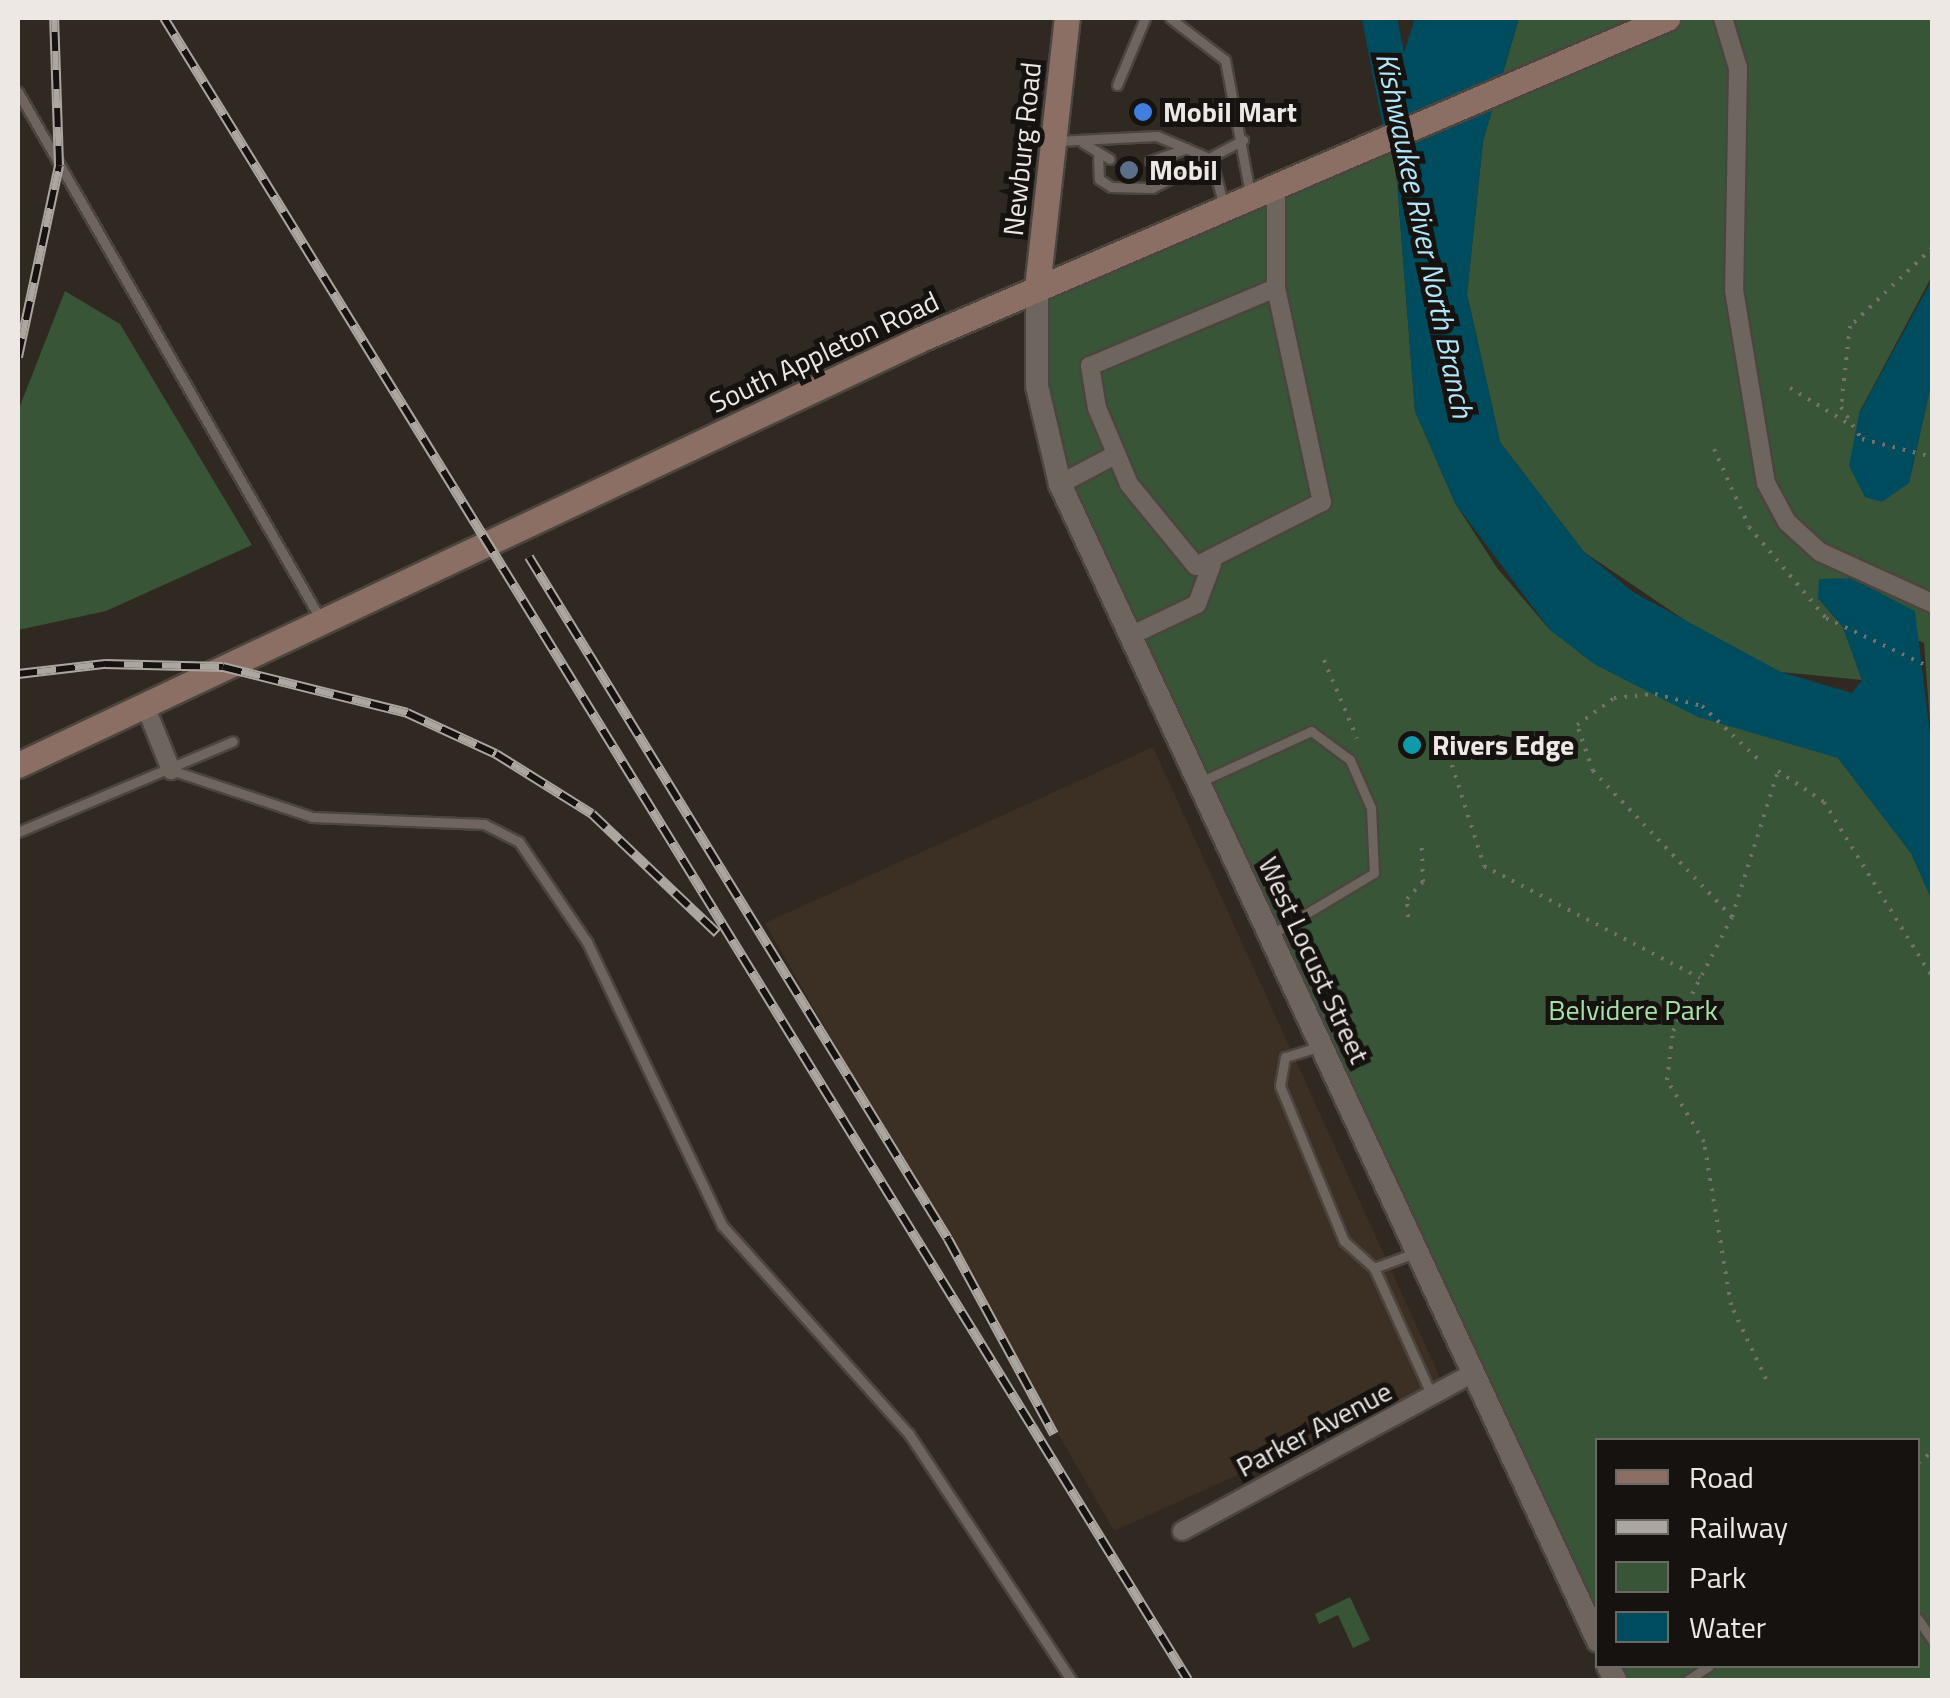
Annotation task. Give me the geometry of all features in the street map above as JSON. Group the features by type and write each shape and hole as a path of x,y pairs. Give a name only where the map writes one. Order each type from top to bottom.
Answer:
{"main road":[{"name":"Newburg Road","path":"1037,288 1067,18"},
{"name":"South Appleton Road","path":"18,765 1037,288 1251,201 1667,18"}],"street":[{"path":"1723,18 1738,68 1734,290 1766,483 1787,522 1820,552 1932,604"},
{"path":"1276,190 1276,288 1322,502 1212,564 1196,566 1180,552 1115,455 1090,366 1276,288"},
{"name":"West Locust Street","path":"1037,288 1037,386 1060,484 1595,1635"},
{"path":"1060,484 1115,455"},
{"path":"1132,635 1198,604 1212,564"},
{"path":"146,708 170,770"},
{"name":"Parker Avenue","path":"1182,1531 1471,1374"}],"lane":[{"path":"1116,85 1144,18"},
{"path":"1170,18 1215,44 1243,140 1251,201"},
{"path":"18,92 323,623"},
{"path":"1054,141 1083,143 1157,136 1211,158"},
{"path":"1098,153 1099,178 1111,187 1152,188 1243,140"},
{"path":"1083,143 1110,160"},
{"path":"1150,161 1187,148"},
{"path":"1211,158 1225,211"},
{"path":"1199,782 1318,732 1350,760 1371,808 1377,857 1374,874 1347,894 1270,936"},
{"path":"18,832 232,741"},
{"path":"170,770 312,816 484,824 519,842 587,942 722,1225 908,1434 1071,1680"},
{"path":"1320,1046 1285,1057 1280,1086 1344,1240 1374,1268 1432,1396"},
{"path":"1374,1268 1416,1253"}],"path":[{"path":"1932,136 1932,182"},
{"path":"1932,248 1850,326 1841,408 1862,439 1932,456"},
{"path":"1790,388 1850,425"},
{"path":"1714,449 1749,527 1826,618 1932,668"},
{"path":"1324,660 1357,738"},
{"path":"1732,917 1593,770 1576,725 1614,698 1655,694 1702,706 1761,762"},
{"path":"1452,765 1484,866 1700,978"},
{"path":"1766,1378 1730,1305 1704,1142 1667,1080 1672,1030 1732,917 1778,771 1824,802 1932,976"},
{"path":"1408,917 1407,899 1423,882 1422,846"}],"shaded area":[{"path":"1153,747 1442,1382 1114,1531 765,923"}],"green space":[{"path":"1519,18 1932,18 1932,276 1859,413 1909,483 1932,380 1932,750 1924,643 1818,598 1843,627 1862,680 1781,672 1723,646 1584,552 1500,442 1467,294 1483,141"},
{"name":"Belvidere Park","path":"1394,144 1415,411 1455,503 1497,568 1550,630 1838,758 1911,853 1932,900 1932,1680 1615,1680 1609,1668 1920,1668 1920,1438 1595,1438 1595,1637 1060,484 1037,386 1037,288"},
{"path":"65,291 120,324 252,545 106,611 18,630 18,411"},
{"path":"1350,1597 1370,1640 1353,1648 1338,1615 1319,1624 1315,1614"}],"water":[{"path":"1415,18 1519,18 1483,141 1467,294 1500,442 1584,552 1633,592 1781,672 1852,693 1862,680 1843,627 1818,598 1819,579 1851,578 1915,611 1932,750 1932,900 1911,853 1838,758 1698,717 1594,664 1550,630 1455,503 1415,411 1394,144 1395,81"},
{"path":"1932,280 1932,380 1909,483 1882,502 1865,497 1849,466 1859,414"}],"waterway":[{"name":"Kishwaukee River North Branch","path":"1379,18 1403,140"}],"railway":[{"path":"18,357 59,165 54,18"},
{"path":"164,18 1188,1680"},
{"path":"529,557 948,1239 1054,1434"},
{"path":"18,674 105,664 223,667 407,713 496,754 592,814 717,933"}],"place":[{"name":"Mobil Mart","path":"1143,112"},
{"name":"Mobil","path":"1129,170"},
{"name":"Rivers Edge","path":"1412,745"}]}
